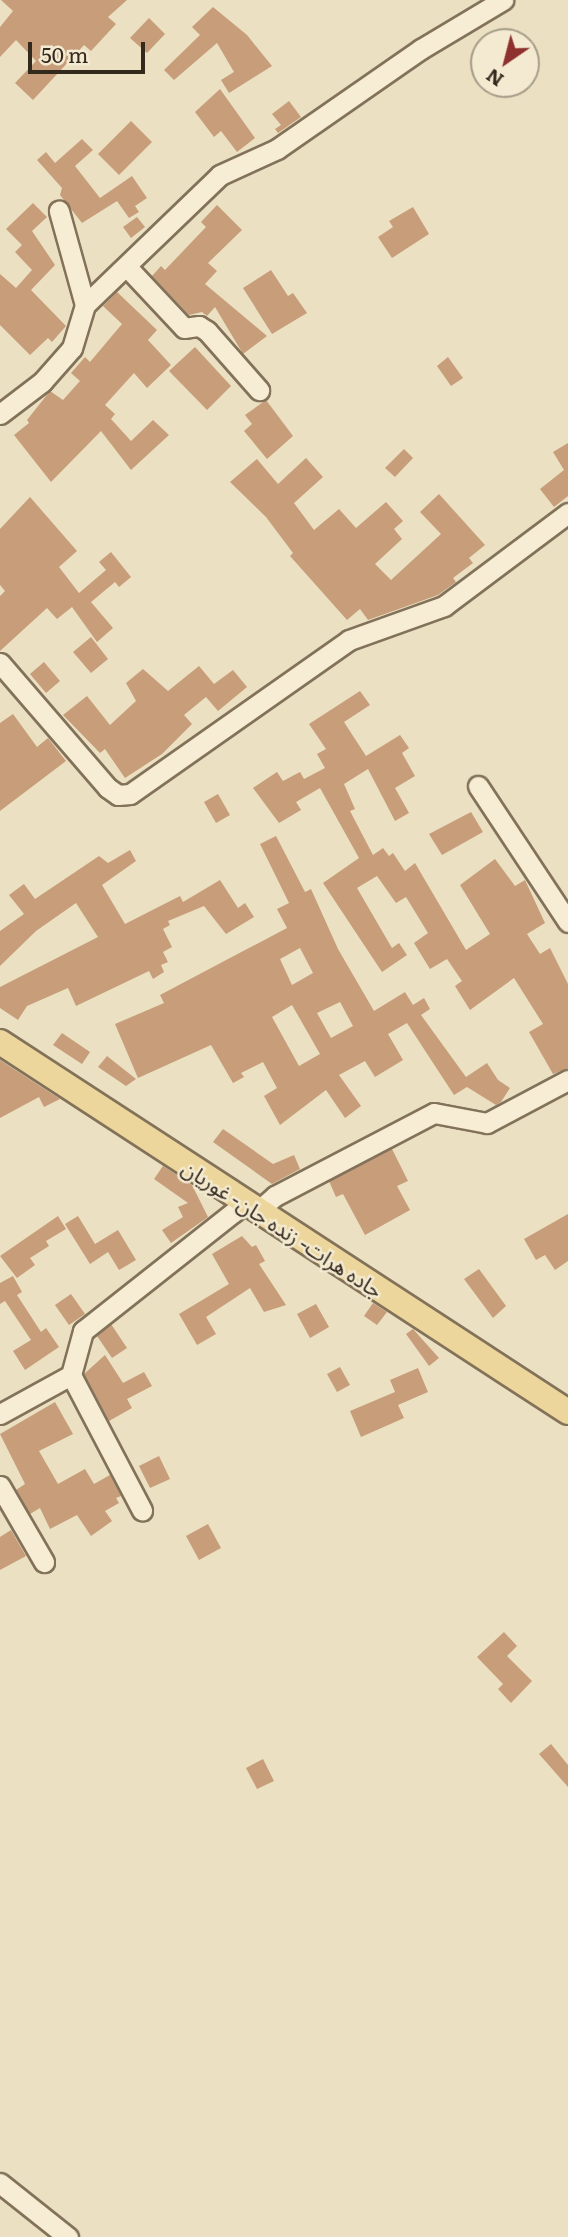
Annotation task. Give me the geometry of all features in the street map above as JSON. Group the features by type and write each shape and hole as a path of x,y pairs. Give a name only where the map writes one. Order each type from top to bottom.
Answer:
{"main road":[{"name":"جاده هرات- زنده جان- غوریان","path":"0,1042 568,1412"}],"street":[{"path":"0,414 42,382 72,348 85,305 220,175 277,149 421,49 503,0"},
{"path":"59,211 85,305"},
{"path":"127,267 184,328 199,326 208,331 258,390"},
{"path":"0,663 108,788 118,795 130,793 349,640 444,606 568,513"},
{"path":"478,786 568,922"},
{"path":"142,1510 71,1375 83,1331 251,1208 434,1113 487,1123 568,1080"},
{"path":"0,1414 71,1375"},
{"path":"0,1486 44,1562"},
{"path":"0,2183 68,2237"}],"building":[{"path":"1,0 127,0 108,17 116,24 91,51 84,45 33,100 15,83 36,61 16,40 0,57 0,27 13,11"},
{"path":"213,7 247,35 272,66 229,93 221,80 234,72 217,43 174,80 164,70 200,35 192,27"},
{"path":"149,18 165,34 147,53 130,38"},
{"path":"220,89 255,138 237,152 221,131 214,137 195,112"},
{"path":"289,101 301,117 278,133 275,129 281,125 272,114"},
{"path":"131,121 152,142 119,175 98,154"},
{"path":"82,139 93,150 75,166 100,198 132,176 147,198 135,206 139,212 129,218 117,201 82,223 60,195 62,188 37,160 46,152 55,163"},
{"path":"33,203 47,217 32,231 55,265 31,290 66,326 52,342 48,338 30,355 0,325 0,274 16,288 32,270 15,252 22,245 6,229"},
{"path":"217,205 242,230 208,263 217,271 205,284 267,336 243,354 215,307 207,316 202,312 189,315 152,276 161,266 165,270 206,227 201,222"},
{"path":"413,207 429,234 392,258 378,237 393,227 389,221"},
{"path":"137,217 145,227 131,238 123,227"},
{"path":"271,270 288,296 293,293 307,313 272,334 243,288"},
{"path":"117,292 157,330 148,340 171,365 147,388 134,373 105,405 115,414 111,419 131,441 153,420 169,435 131,470 101,431 51,482 14,435 29,423 27,420 50,391 63,400 80,381 71,373 85,357 90,362 122,324 103,306"},
{"path":"195,347 231,386 207,410 169,371"},
{"path":"448,357 463,378 451,386 437,366"},
{"path":"266,400 293,436 267,459 244,431 252,424 245,415"},
{"path":"568,443 568,496 554,507 540,489 564,470 553,452"},
{"path":"404,449 413,458 395,477 385,468"},
{"path":"306,458 323,477 294,503 314,530 339,509 356,528 386,502 403,521 394,529 402,539 375,564 391,580 441,534 420,512 439,494 485,545 469,558 473,563 453,578 456,582 438,595 368,620 360,609 347,620 290,556 293,553 266,517 230,482 257,459 278,484"},
{"path":"30,497 77,551 59,567 79,593 106,570 99,562 111,552 131,577 119,587 115,582 91,602 113,628 97,642 72,607 57,619 47,608 0,651 0,596 5,591 0,585 0,529"},
{"path":"91,637 108,659 91,673 73,652"},
{"path":"44,662 60,681 46,693 30,674"},
{"path":"199,666 214,684 233,670 247,687 218,711 206,697 184,715 192,724 162,754 125,778 105,749 100,753 63,715 87,696 110,725 136,701 126,683 143,669 168,691"},
{"path":"360,691 370,705 344,722 366,756 400,735 409,748 402,753 415,776 395,788 409,813 395,821 368,769 344,784 355,809 350,811 373,855 383,848 389,856 393,853 405,871 415,863 466,950 490,934 460,885 495,859 515,886 525,880 545,923 527,934 540,954 550,948 568,984 568,1068 553,1074 529,1032 543,1024 514,978 470,1010 455,986 462,981 447,959 430,969 414,943 428,933 406,897 396,903 377,876 357,888 392,948 399,943 407,955 382,972 323,883 359,858 320,788 296,802 301,810 279,823 253,788 277,772 283,781 300,772 304,779 325,768 317,754 326,749 309,724"},
{"path":"13,714 37,747 48,738 66,761 0,811 0,723"},
{"path":"218,794 230,815 216,823 204,802"},
{"path":"471,812 483,832 442,855 429,834"},
{"path":"276,836 305,892 311,889 338,949 374,1011 405,992 413,1005 424,998 430,1009 421,1015 466,1077 487,1063 498,1080 510,1088 501,1102 496,1105 467,1087 454,1095 407,1023 388,1034 403,1060 375,1077 365,1061 339,1075 361,1106 345,1118 326,1090 280,1125 264,1096 277,1088 263,1062 241,1073 244,1077 233,1083 211,1045 138,1078 115,1024 164,1003 160,995 287,928 277,909 289,903 260,844","holes":["300,948 313,973 292,985 280,959","340,1002 353,1026 331,1038 317,1013","292,1005 320,1054 299,1066 272,1017"]},
{"path":"130,850 136,861 102,885 125,924 180,896 183,902 220,880 238,908 245,903 254,917 226,934 204,906 168,921 170,925 163,929 172,947 163,952 168,962 161,965 164,972 153,979 149,971 76,1006 68,988 27,1006 18,1020 0,1008 0,987 98,937 76,903 36,931 0,966 0,931 24,914 9,895 24,884 35,899 99,856 108,863"},
{"path":"62,1033 90,1052 82,1064 53,1045"},
{"path":"107,1056 136,1079 126,1086 98,1067"},
{"path":"0,1060 60,1099 44,1107 39,1097 0,1118"},
{"path":"223,1129 273,1164 294,1155 300,1169 272,1184 213,1142"},
{"path":"392,1149 408,1181 397,1186 410,1210 365,1235 343,1194 336,1197 329,1181"},
{"path":"163,1166 192,1185 208,1217 171,1243 162,1230 183,1217 178,1207 188,1203 154,1179"},
{"path":"568,1214 568,1261 555,1270 545,1255 536,1260 524,1239"},
{"path":"58,1216 66,1229 46,1241 49,1246 30,1258 35,1265 17,1278 0,1256"},
{"path":"78,1216 95,1244 118,1230 136,1260 119,1270 108,1252 90,1264 65,1224"},
{"path":"242,1236 252,1247 256,1245 265,1261 259,1264 286,1305 264,1312 250,1288 206,1317 216,1334 197,1345 179,1314 229,1284 212,1254"},
{"path":"479,1269 506,1306 493,1318 464,1279"},
{"path":"13,1276 22,1292 17,1295 41,1332 46,1328 59,1347 25,1370 13,1351 31,1340 5,1301 0,1304 0,1283"},
{"path":"71,1294 85,1314 69,1325 55,1305"},
{"path":"373,1303 387,1312 377,1325 364,1316"},
{"path":"316,1304 329,1327 310,1338 297,1314"},
{"path":"111,1324 127,1348 112,1358 97,1336"},
{"path":"413,1329 439,1358 429,1366 406,1334"},
{"path":"105,1355 123,1383 144,1372 152,1386 127,1399 132,1408 109,1421 84,1374"},
{"path":"340,1367 350,1385 337,1392 327,1374"},
{"path":"418,1368 428,1392 398,1405 404,1418 361,1437 350,1411 395,1392 390,1380"},
{"path":"55,1402 73,1434 39,1451 58,1484 85,1469 94,1484 110,1475 121,1496 116,1498 119,1503 105,1511 112,1521 91,1536 77,1515 50,1529 40,1508 30,1514 16,1490 25,1484 0,1434"},
{"path":"159,1456 170,1479 150,1488 139,1466"},
{"path":"208,1524 221,1548 199,1560 186,1536"},
{"path":"11,1530 26,1556 0,1570 0,1537"},
{"path":"504,1632 517,1646 507,1656 532,1681 511,1703 498,1689 503,1684 477,1657"},
{"path":"551,1744 568,1765 568,1787 539,1754"},
{"path":"263,1759 274,1781 257,1789 246,1768"}]}
